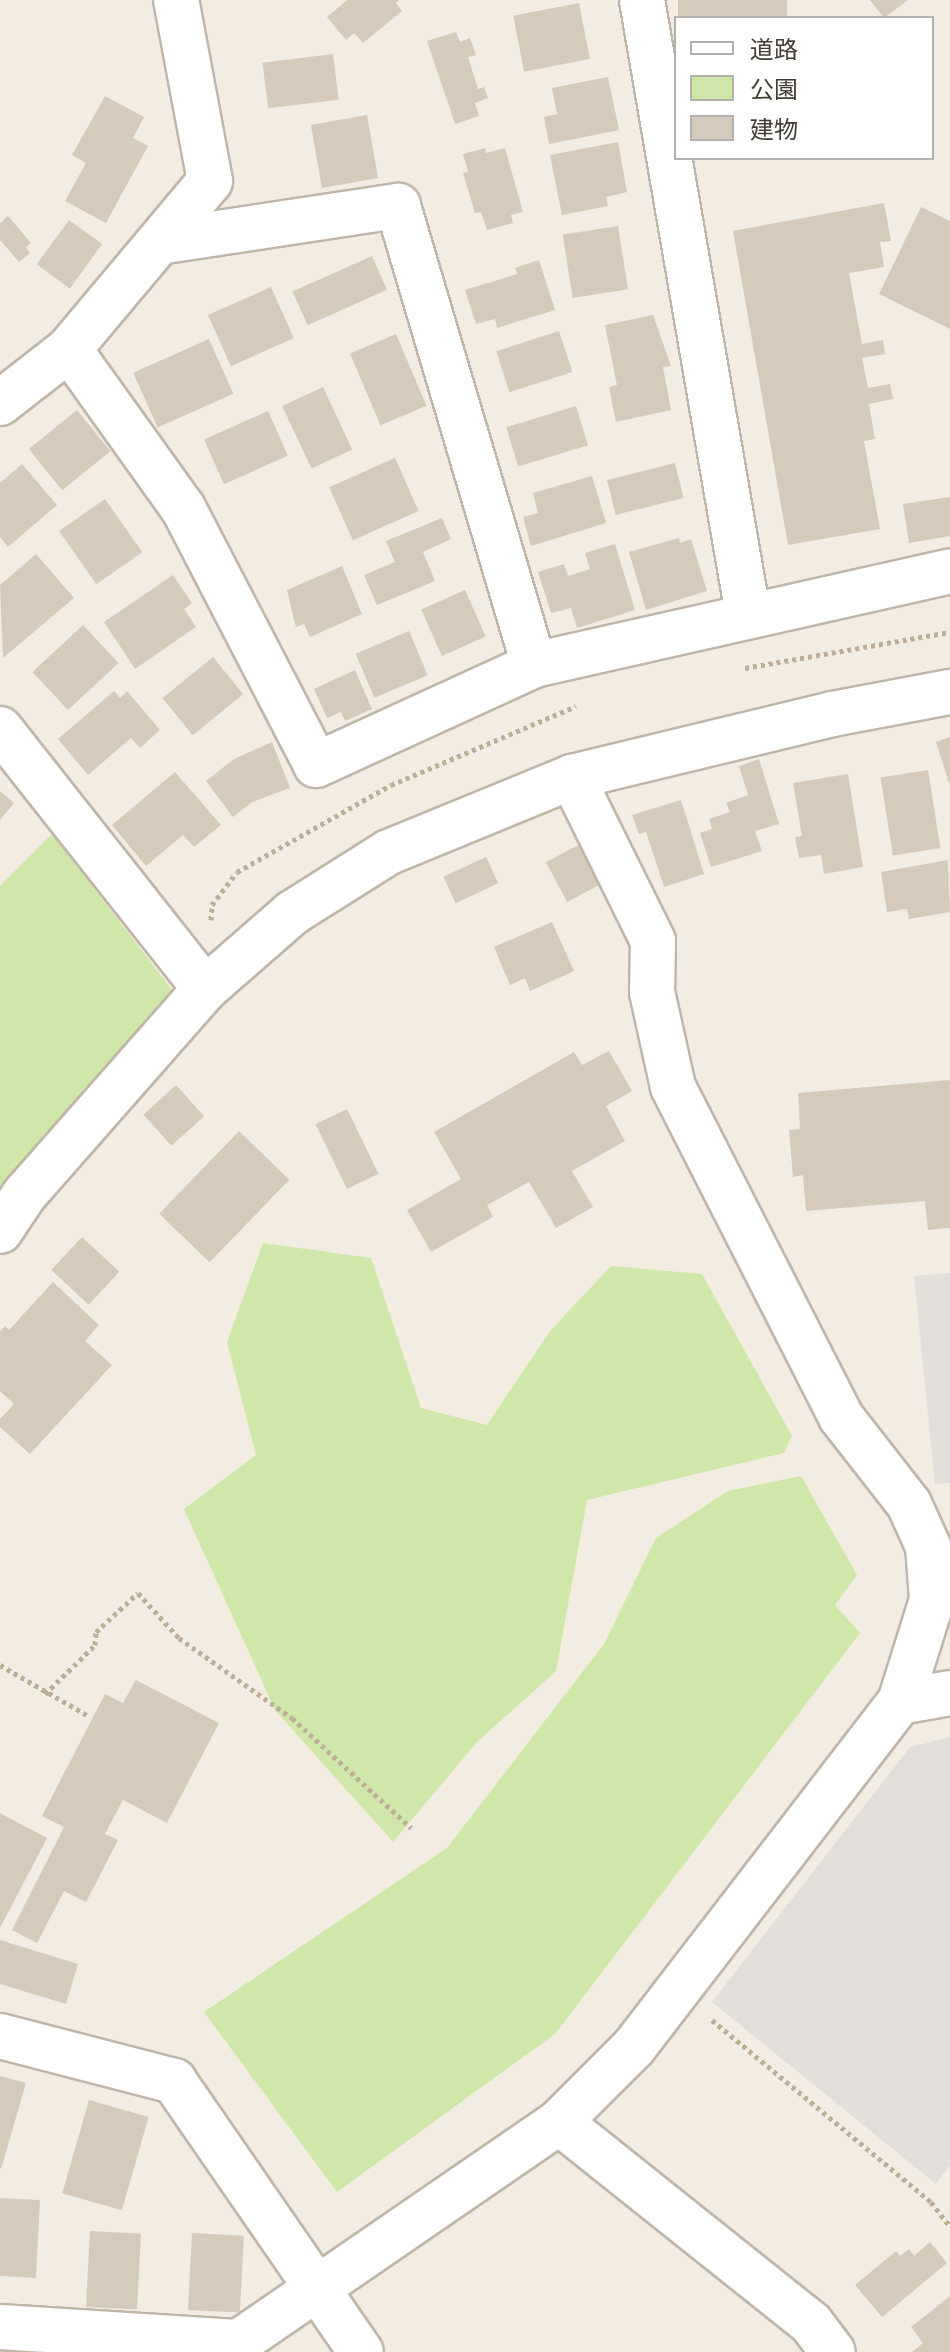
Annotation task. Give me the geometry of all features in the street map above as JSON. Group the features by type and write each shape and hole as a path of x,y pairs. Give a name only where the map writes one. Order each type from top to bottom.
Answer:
{"street":[{"path":"0,403 69,349 210,181 176,0"},
{"path":"642,0 748,614"},
{"path":"159,242 398,206 534,665"},
{"path":"69,349 183,508 316,765 534,665 748,614 950,571"},
{"path":"0,1231 24,1195 205,989 292,913 389,852 572,777 832,714 950,692"},
{"path":"0,729 205,989"},
{"path":"0,2327 239,2342 318,2284 559,2122 634,2047 900,1702 932,1600 928,1546 909,1504 841,1417 673,1087 652,992 653,941 572,777"},
{"path":"900,1702 950,1693"},
{"path":"0,2036 174,2081 318,2284 361,2352"},
{"path":"559,2122 811,2323 833,2352"}],"path":[{"path":"45,1694 95,1645 96,1632 138,1593 179,1638 292,1718 411,1828"},
{"path":"0,1665 45,1694 87,1715"},
{"path":"677,1991 931,2202 950,2226"}],"green space":[{"path":"52,834 179,999 0,1197 0,886"},
{"path":"263,1243 371,1258 421,1408 487,1425 550,1331 611,1266 702,1274 792,1436 784,1453 587,1500 556,1671 477,1742 393,1842 275,1710 184,1509 256,1455 227,1342"},
{"path":"801,1476 857,1575 835,1605 860,1633 555,2034 337,2192 204,2012 447,1848 604,1644 656,1538 728,1491"}],"shaded area":[{"path":"950,1273 950,1483 935,1484 914,1276"},
{"path":"950,1737 950,2165 936,2184 712,2002 910,1747"}],"building":[{"path":"347,0 399,0 396,3 402,11 363,43 354,33 346,40 327,17"},
{"path":"678,0 787,0 787,16 678,16"},
{"path":"870,0 908,0 887,16 882,16"},
{"path":"579,3 590,59 524,72 513,16"},
{"path":"456,32 460,42 470,38 476,55 468,57 478,89 484,87 488,98 475,103 479,116 455,124 427,41"},
{"path":"333,54 339,100 268,108 263,63"},
{"path":"608,77 619,130 549,144 544,117 557,114 552,88"},
{"path":"105,96 144,117 133,138 148,146 106,223 65,201 86,163 72,155"},
{"path":"367,115 378,178 322,188 311,125"},
{"path":"618,142 627,192 606,197 608,206 562,215 550,155"},
{"path":"485,148 486,153 505,148 523,212 511,215 513,223 487,230 481,212 475,213 463,173 468,172 463,154"},
{"path":"884,203 891,241 880,242 884,267 849,273 862,344 883,340 885,354 862,358 868,388 890,384 893,399 869,404 875,439 864,441 880,529 788,545 733,231"},
{"path":"921,207 950,221 950,329 879,294"},
{"path":"8,216 31,243 26,247 30,253 19,262 0,240 0,223"},
{"path":"69,220 102,244 70,289 37,264"},
{"path":"618,226 628,289 573,298 563,235"},
{"path":"372,256 387,290 308,325 293,291"},
{"path":"539,260 555,310 497,328 495,319 476,324 465,290 517,274 515,268"},
{"path":"271,287 294,338 231,366 208,315"},
{"path":"653,315 671,366 663,367 671,410 616,422 609,387 617,385 605,325"},
{"path":"559,331 572,372 510,392 496,351"},
{"path":"396,334 426,406 380,425 350,354"},
{"path":"209,339 233,394 158,428 133,373"},
{"path":"323,387 352,450 311,469 282,406"},
{"path":"576,406 588,445 518,467 506,427"},
{"path":"77,410 110,451 62,490 29,449"},
{"path":"268,411 288,456 224,484 204,439"},
{"path":"395,458 419,511 353,540 329,487"},
{"path":"675,463 684,498 616,515 607,480"},
{"path":"22,464 57,505 8,547 0,537 0,483"},
{"path":"592,476 606,523 531,546 523,517 538,513 533,493"},
{"path":"950,497 950,536 909,543 903,504"},
{"path":"105,499 142,552 96,584 59,531"},
{"path":"442,518 451,539 423,552 435,581 377,605 364,575 395,562 386,541"},
{"path":"679,538 680,543 691,539 707,591 646,610 629,552"},
{"path":"615,544 635,610 577,628 571,608 551,613 538,572 564,564 568,576 590,569 585,553"},
{"path":"36,554 74,598 3,658 0,585"},
{"path":"342,566 362,614 310,637 304,624 296,627 287,590"},
{"path":"173,575 192,603 184,609 196,627 135,669 104,622"},
{"path":"465,590 486,637 442,656 421,610"},
{"path":"83,625 118,663 68,710 33,672"},
{"path":"409,631 428,675 374,698 356,654"},
{"path":"213,657 243,694 193,735 162,698"},
{"path":"355,670 372,709 345,721 341,712 327,718 314,689"},
{"path":"114,691 120,698 127,691 160,730 140,748 131,738 88,775 58,739"},
{"path":"950,737 950,783 949,783 936,742"},
{"path":"272,742 290,788 252,802 233,817 206,781 234,759"},
{"path":"759,759 779,824 755,831 762,851 711,867 700,833 712,829 709,819 730,812 726,803 748,795 739,766"},
{"path":"928,770 940,848 893,856 881,778"},
{"path":"175,772 221,825 194,847 183,835 146,866 112,825"},
{"path":"848,774 863,867 824,874 821,855 799,858 795,837 802,836 793,783"},
{"path":"0,791 14,803 0,820"},
{"path":"681,800 704,874 664,887 646,832 639,834 632,815"},
{"path":"584,842 605,882 567,902 546,862"},
{"path":"486,857 498,883 456,903 443,877"},
{"path":"948,860 950,912 909,919 907,909 887,912 881,872"},
{"path":"552,922 574,971 530,991 525,978 510,985 494,947"},
{"path":"609,1051 632,1091 606,1106 625,1141 572,1171 593,1207 556,1228 529,1182 487,1205 493,1217 431,1252 407,1210 461,1179 434,1132 574,1052 582,1065"},
{"path":"950,1080 950,1228 928,1230 925,1201 806,1211 803,1175 793,1177 789,1130 800,1129 798,1093"},
{"path":"176,1085 204,1116 171,1146 143,1114"},
{"path":"347,1109 379,1174 347,1189 316,1124"},
{"path":"239,1131 289,1180 209,1262 159,1214"},
{"path":"82,1237 119,1272 89,1305 51,1270"},
{"path":"53,1282 99,1325 85,1341 112,1365 30,1454 0,1427 0,1419 14,1404 0,1391 0,1332 5,1326 9,1330"},
{"path":"136,1680 219,1723 167,1823 123,1800 105,1834 118,1840 86,1902 64,1891 37,1943 12,1930 64,1827 42,1816 105,1694 123,1703"},
{"path":"0,1813 47,1838 0,1928"},
{"path":"0,1940 78,1964 66,2004 0,1984"},
{"path":"0,2076 26,2083 1,2169 0,2168"},
{"path":"89,2100 149,2117 122,2210 62,2193"},
{"path":"0,2198 40,2200 36,2278 0,2276"},
{"path":"90,2231 141,2234 137,2310 86,2307"},
{"path":"192,2233 244,2236 240,2313 188,2310"},
{"path":"930,2242 947,2263 882,2317 855,2285 896,2251 900,2256 909,2249 914,2256"},
{"path":"950,2296 950,2352 912,2352 923,2343 911,2327"}]}
